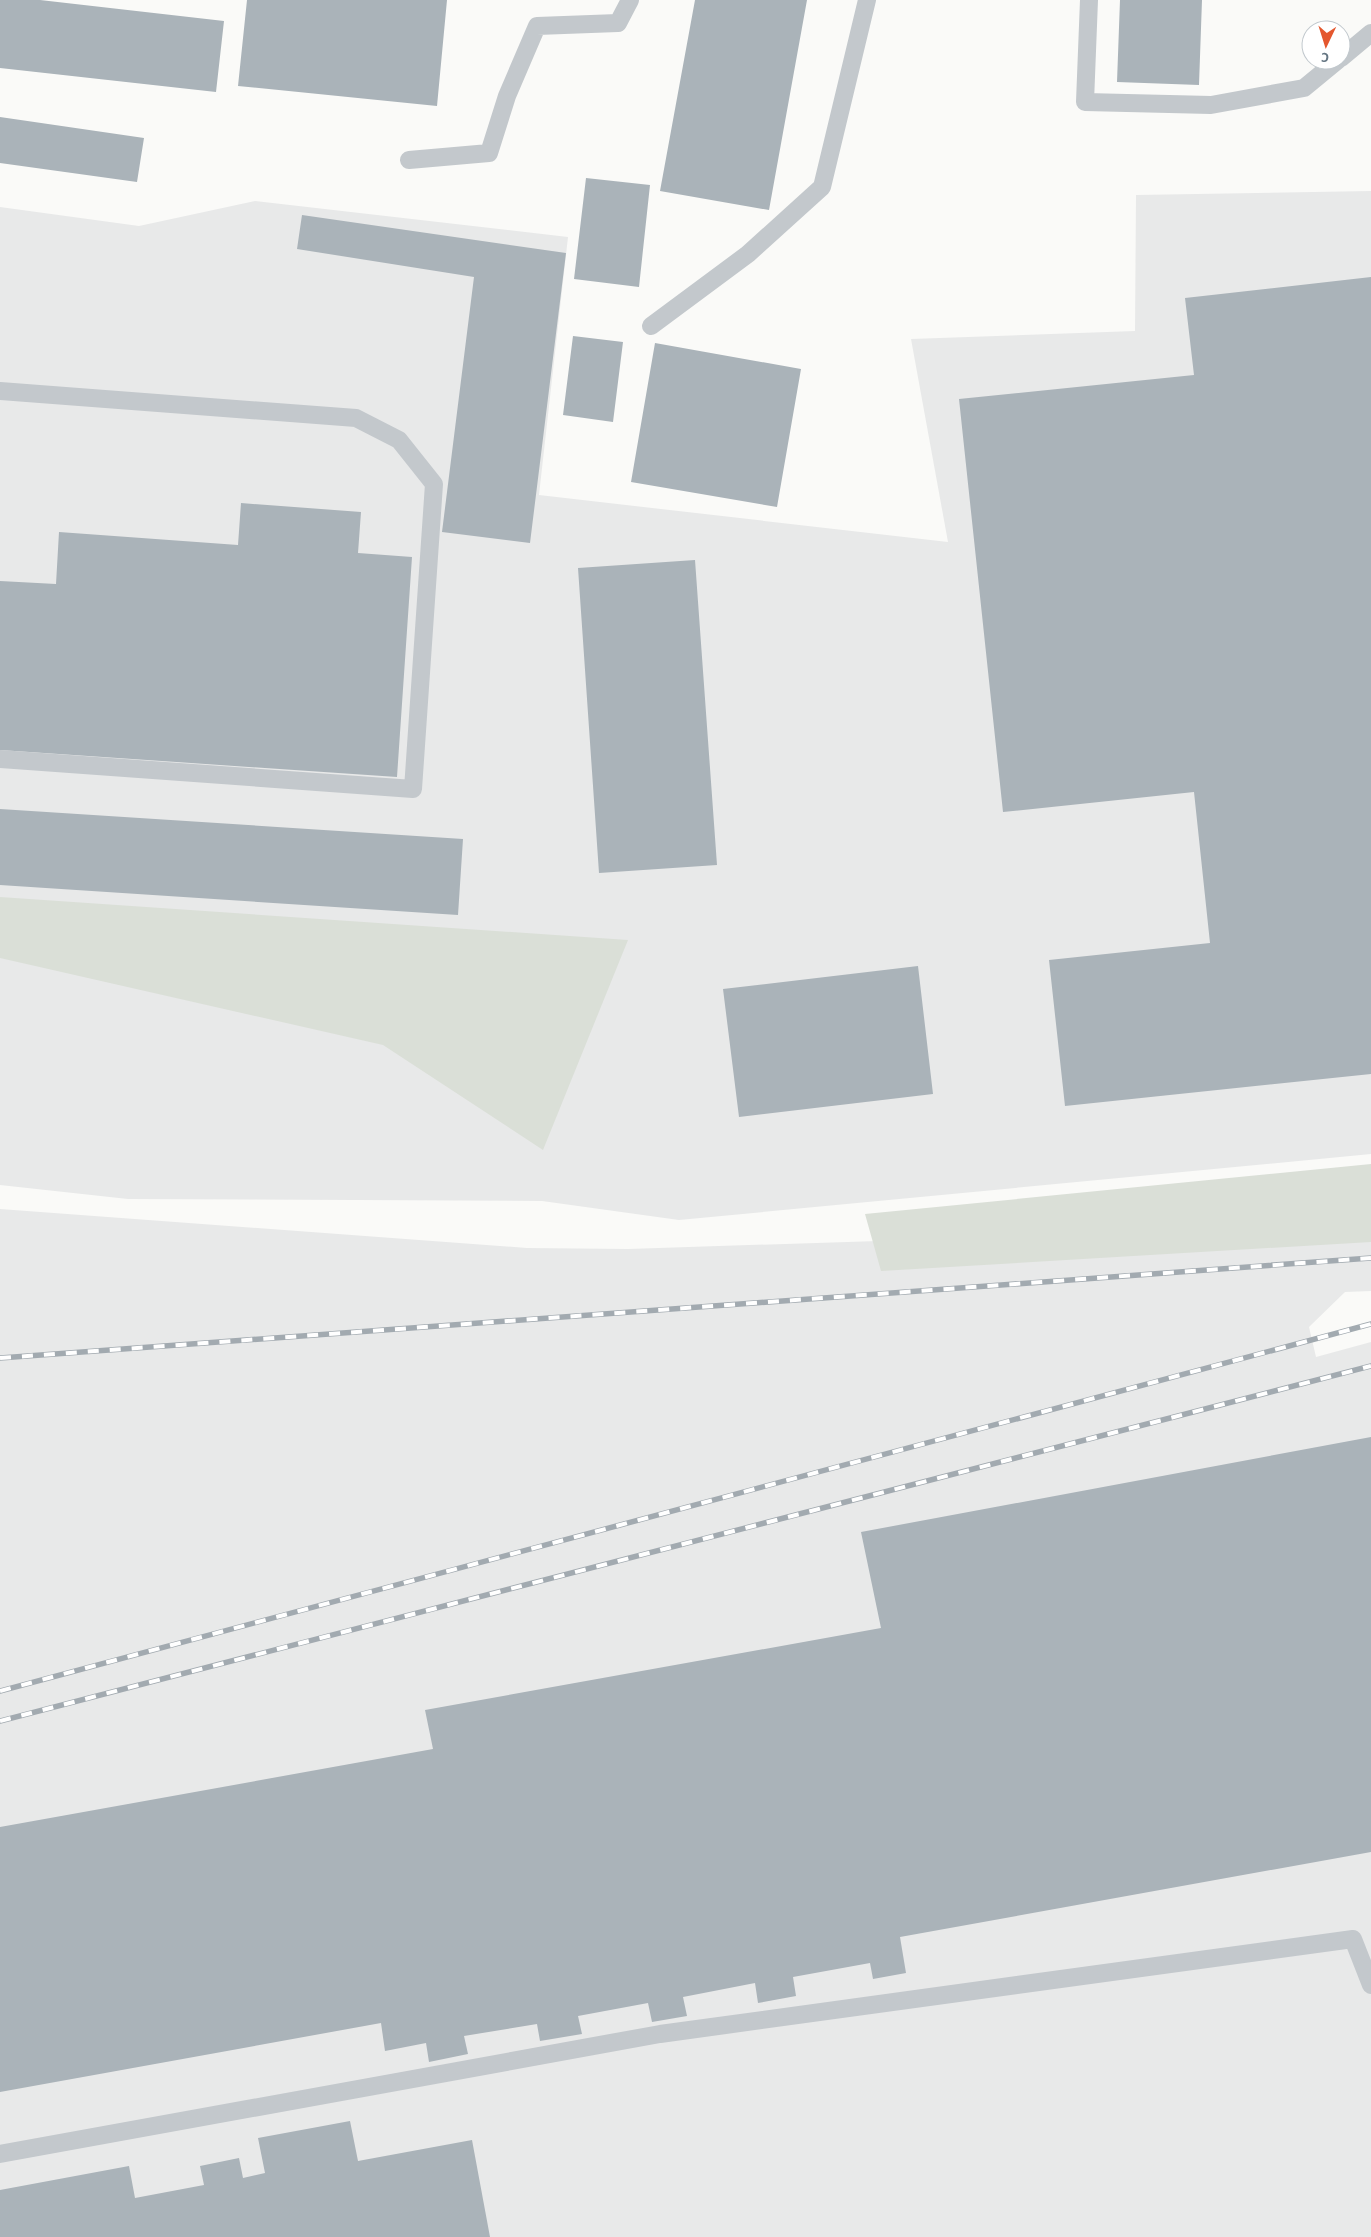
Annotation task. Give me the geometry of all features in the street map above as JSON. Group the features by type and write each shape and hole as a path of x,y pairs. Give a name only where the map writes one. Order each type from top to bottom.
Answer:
{"lane":[{"path":"409,160 489,153 507,96 537,26 618,23 630,0"},
{"path":"651,326 748,254 822,187 867,0"},
{"path":"1089,0 1085,102 1210,105 1304,88 1326,70"},
{"path":"1351,50 1371,33"},
{"path":"0,392 356,418 399,440 434,484 413,789 0,759"},
{"path":"0,2154 660,2034 1353,1939 1371,1985"}],"shaded area":[{"path":"1371,191 1371,1154 679,1220 542,1201 128,1199 0,1185 0,207 139,226 255,201 568,237 539,495 948,542 911,339 1135,331 1136,195"},
{"path":"0,897 628,940 543,1150 383,1045 0,958"},
{"path":"1371,1164 1371,1242 881,1271 865,1214"},
{"path":"0,1209 527,1248 628,1249 1371,1225 1371,1291 1345,1292 1309,1327 1316,1357 1371,1342 1371,2237 0,2237"}],"building":[{"path":"0,0 40,0 224,21 216,92 0,68"},
{"path":"247,0 447,0 437,106 238,86"},
{"path":"695,0 807,0 769,210 660,191"},
{"path":"1120,0 1202,0 1199,85 1117,82"},
{"path":"0,117 144,138 137,182 0,163"},
{"path":"586,178 650,185 639,287 574,279"},
{"path":"302,215 566,253 530,543 442,532 474,277 297,249"},
{"path":"1371,277 1371,1074 1065,1106 1049,960 1210,943 1194,792 1003,812 959,399 1194,375 1185,298"},
{"path":"573,336 623,342 613,422 563,415"},
{"path":"655,343 801,369 777,507 631,482"},
{"path":"241,503 361,512 358,553 412,557 397,777 0,750 0,581 56,584 59,532 238,545"},
{"path":"695,560 717,865 599,873 578,568"},
{"path":"0,809 463,839 458,915 0,885"},
{"path":"918,966 933,1094 739,1117 723,989"},
{"path":"1371,1437 1371,1852 900,1937 906,1973 873,1979 870,1963 793,1977 796,1996 758,2003 755,1983 683,1997 687,2016 652,2022 648,2003 578,2016 582,2034 540,2041 537,2024 464,2036 468,2054 429,2062 426,2043 385,2051 381,2023 0,2092 0,1827 433,1749 425,1710 881,1628 861,1532"},
{"path":"350,2121 358,2161 472,2140 490,2237 0,2237 0,2190 129,2166 135,2198 204,2185 200,2166 239,2158 243,2178 265,2173 258,2138"}],"railway":[{"path":"0,1358 1371,1258"},
{"path":"0,1691 1371,1324"},
{"path":"0,1721 1371,1366"}]}
